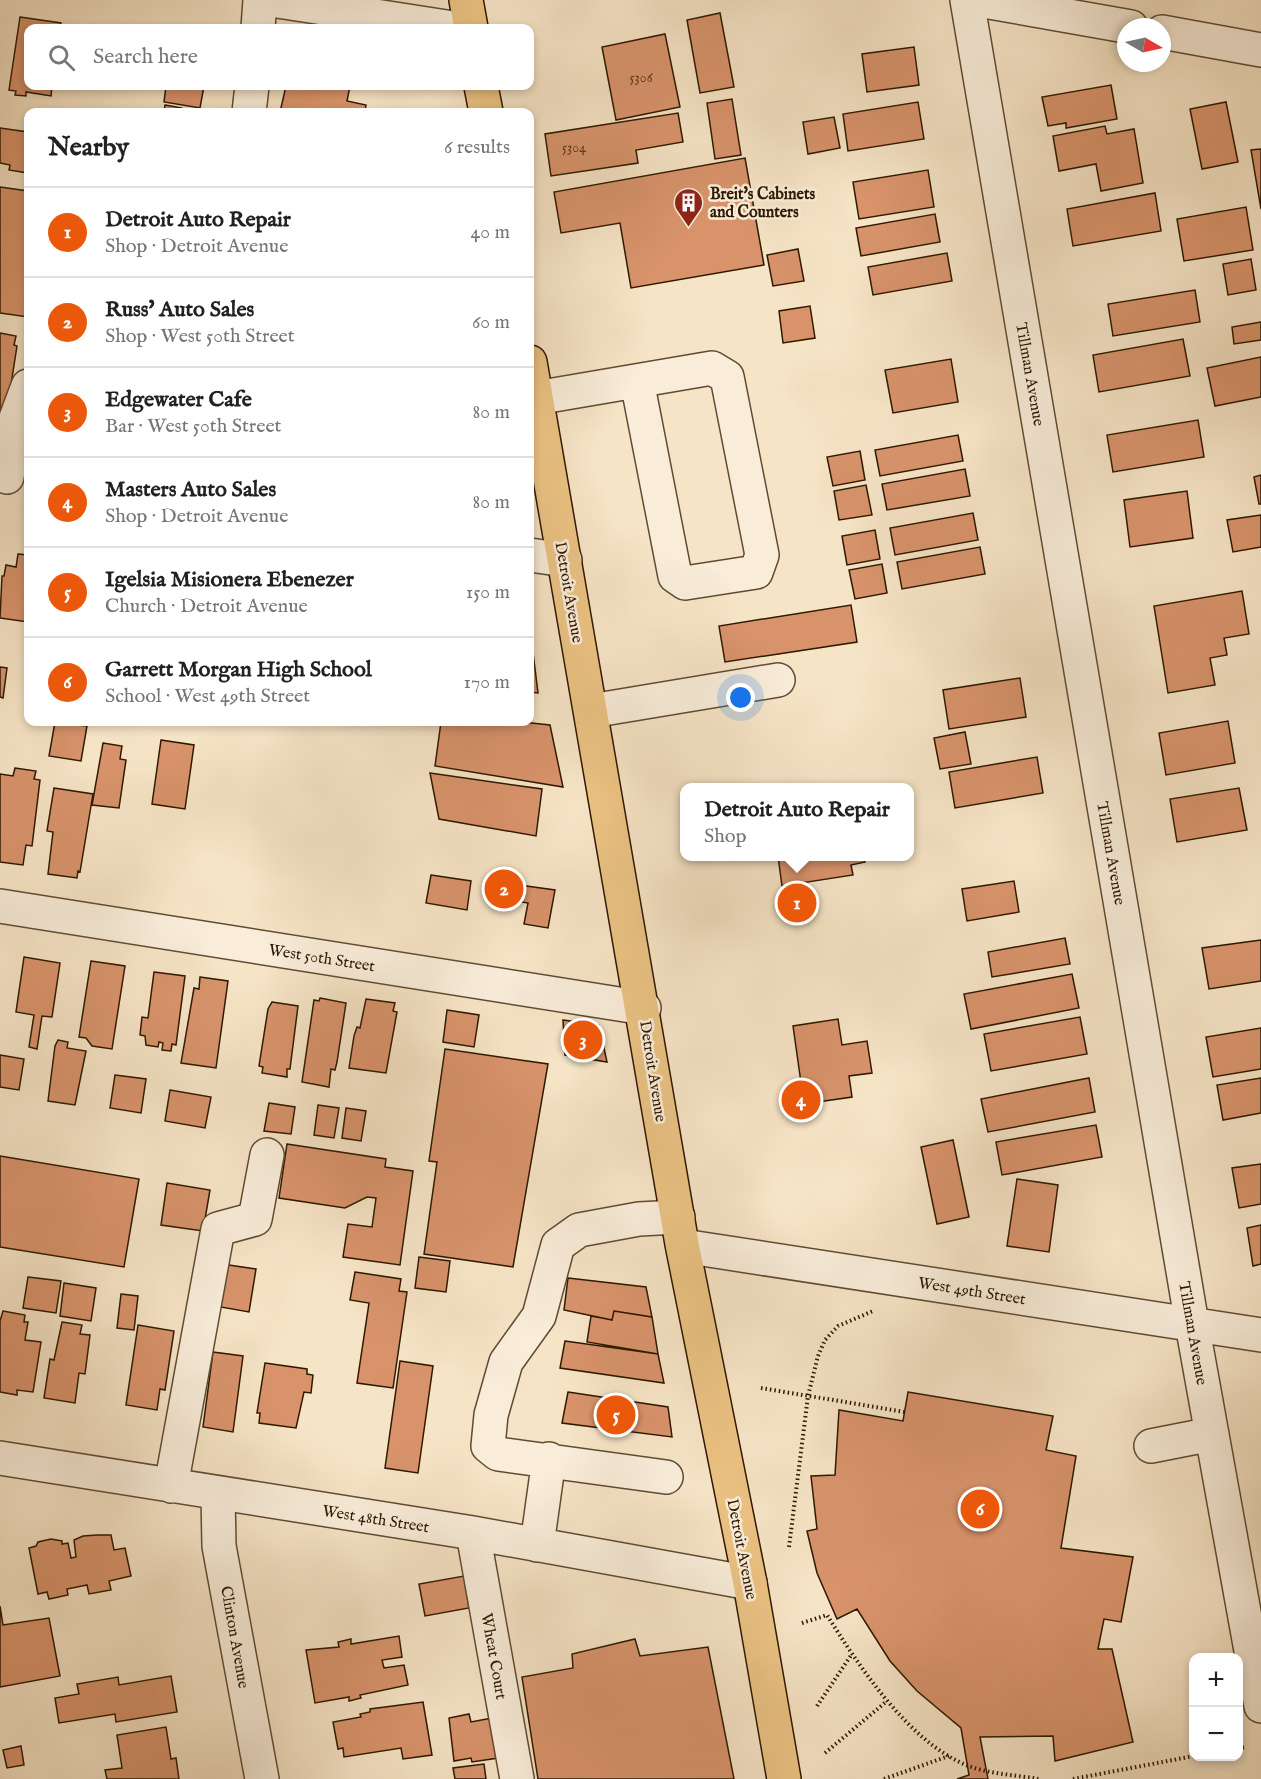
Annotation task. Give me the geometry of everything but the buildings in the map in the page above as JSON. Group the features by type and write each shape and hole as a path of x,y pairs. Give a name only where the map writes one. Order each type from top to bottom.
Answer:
{"main road":[{"path":"466,0 470,24"},
{"path":"482,90 485,108"},
{"name":"Detroit Avenue","path":"534,386 644,1008 680,1232 750,1583 784,1779"}],"street":[{"path":"258,24 260,0"},
{"path":"271,0 427,24"},
{"name":"Tillman Avenue","path":"968,0 1192,1324 1261,1706"},
{"path":"978,0 1117,25"},
{"path":"1171,34 1261,50"},
{"path":"249,108 252,90"},
{"path":"536,398 712,368 727,377 762,555 756,572 685,583 675,576 637,381"},
{"path":"12,477 16,417 24,396"},
{"path":"534,556 565,560"},
{"path":"591,711 778,681"},
{"name":"West 50th Street","path":"0,906 644,1008"},
{"path":"171,1486 218,1229 255,1219 267,1155"},
{"name":"West 49th Street","path":"549,1459 498,1454 488,1446 491,1415 506,1362 539,1316 558,1245 579,1230 639,1219 680,1232 1261,1335"},
{"path":"1151,1446 1212,1434"},
{"name":"West 48th Street","path":"0,1458 473,1533 750,1583"},
{"path":"537,1545 549,1459 666,1477"},
{"name":"Clinton Avenue","path":"218,1494 219,1546 262,1779"},
{"name":"Wheat Court","path":"473,1533 517,1779"}],"path":[{"path":"789,1547 808,1396 818,1356 825,1340 838,1326 873,1311"},
{"path":"761,1388 905,1412"},
{"path":"802,1623 827,1614 852,1654 887,1701 940,1751 967,1765 1039,1779"},
{"path":"817,1706 852,1654"},
{"path":"825,1753 887,1701"},
{"path":"884,1779 949,1756"},
{"path":"1073,1779 1189,1757"}],"place":[{"name":"Breit's Cabinets and Counters","path":"689,228"},
{"name":"Russ' Auto Sales","path":"504,889"},
{"name":"Detroit Auto Repair","path":"797,903"},
{"name":"Edgewater Cafe","path":"583,1040"},
{"name":"Masters Auto Sales","path":"801,1100"},
{"name":"Igelsia Misionera Ebenezer","path":"616,1415"},
{"name":"Garrett Morgan High School","path":"980,1509"}]}
